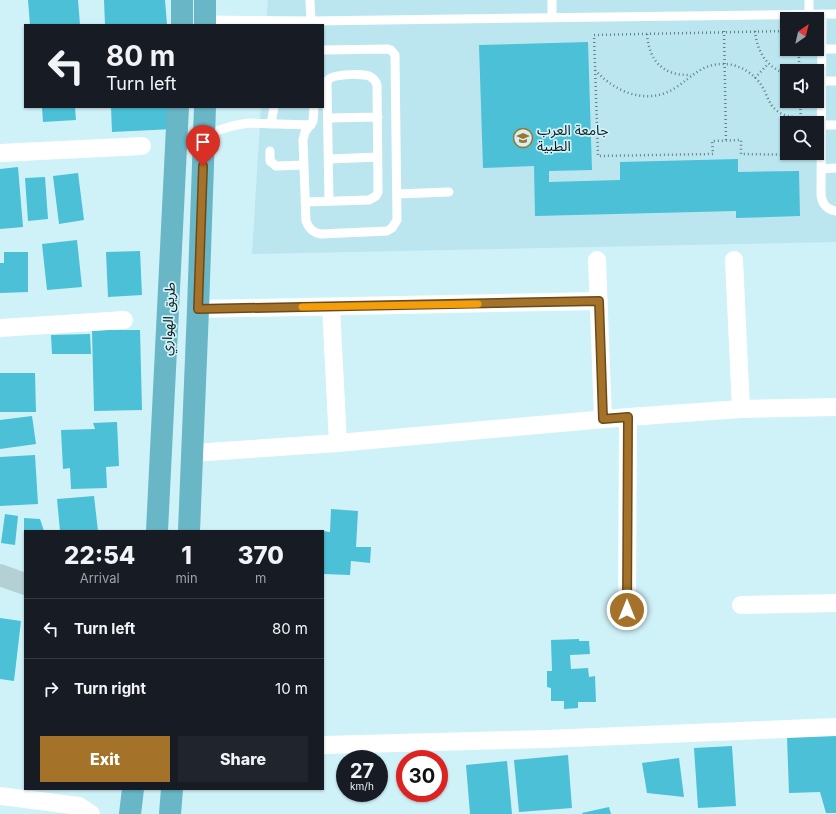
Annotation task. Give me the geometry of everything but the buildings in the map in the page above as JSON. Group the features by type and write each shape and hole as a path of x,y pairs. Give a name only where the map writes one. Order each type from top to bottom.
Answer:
{"highway":[{"path":"182,0 182,24"},
{"name":"طريق الهواري","path":"157,530 178,108"},
{"name":"طريق الهواري","path":"189,530 205,108"},
{"path":"130,814 133,790"},
{"path":"170,814 172,790"}],"main road":[{"path":"0,575 24,584"}],"street":[{"path":"0,153 142,146"},
{"path":"597,260 603,419"},
{"path":"734,260 741,409"},
{"path":"198,309 599,301"},
{"path":"331,307 338,443"},
{"path":"0,328 124,320"},
{"path":"193,453 338,443 628,417 741,409 836,407"},
{"path":"627,610 628,417"},
{"path":"741,605 836,602"},
{"path":"324,745 547,739 836,727"},
{"path":"0,796 79,806 91,814"}],"lane":[{"path":"310,0 311,21"},
{"path":"552,0 552,18"},
{"path":"809,0 809,12"},
{"path":"824,14 836,14"},
{"path":"205,15 311,21 780,15"},
{"path":"314,108 314,117 304,136 305,202 306,221 308,226 316,233 321,234 382,232 392,228 397,220 395,55 388,49 324,50"},
{"path":"824,49 836,49"},
{"path":"305,202 369,200 376,196 379,188 377,85 376,81 370,76 332,76 327,82 325,94 328,118 329,201"},
{"path":"824,81 836,81"},
{"path":"272,124 274,108"},
{"path":"328,118 378,117"},
{"path":"204,135 232,126 248,123 311,125"},
{"path":"824,125 836,125"},
{"path":"270,151 270,161 276,166 304,166"},
{"path":"329,159 378,157"},
{"path":"821,160 822,200 827,208 836,211"},
{"path":"821,169 836,168"},
{"path":"397,194 448,192"}],"path":[{"path":"724,16 726,141"},
{"path":"780,31 594,35 598,156 713,154 712,141 741,140 741,154 780,155"},
{"path":"755,32 758,48 762,56 768,64 780,71"},
{"path":"647,34 648,49 656,62 670,72 691,75"},
{"path":"595,70 611,85 633,95 643,96 664,93 674,89 700,69 724,64 732,65 742,68 755,78 763,88 769,101 776,110 786,116"},
{"path":"755,78 768,64"}],"shaded area":[{"name":"جامعة العرب الطبية","path":"268,0 836,0 836,242 252,254 261,108 324,108 324,24 266,24"}],"slow traffic":[{"path":"302,307 478,304"}],"place":[{"name":"جامعة العرب الطبية","path":"523,138"}],"route":[{"path":"203,166 198,309 599,301 603,419 628,417 627,610"}]}
